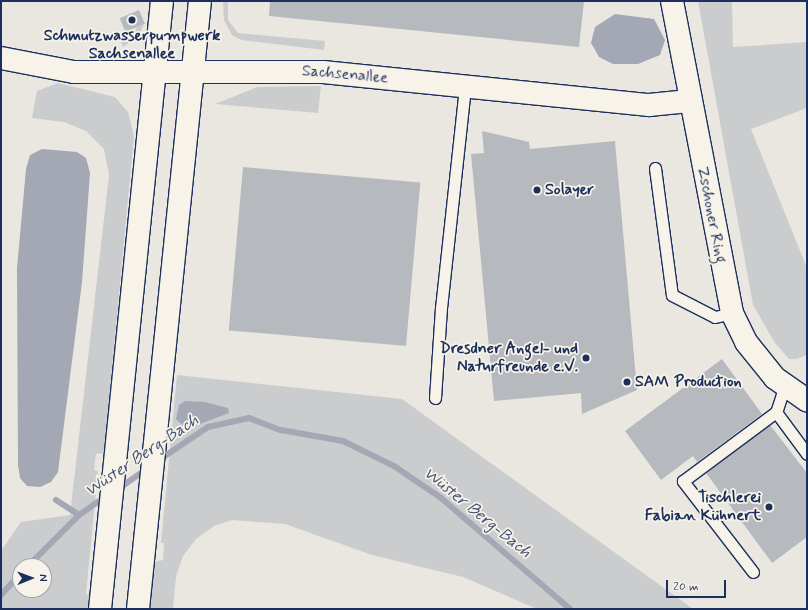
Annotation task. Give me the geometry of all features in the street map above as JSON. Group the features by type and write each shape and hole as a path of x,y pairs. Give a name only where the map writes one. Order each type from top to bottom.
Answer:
{"main road":[{"path":"100,609 162,1"},
{"path":"138,609 200,1"},
{"name":"Zschoner Ring","path":"672,1 689,101 732,313 746,342 799,391"},
{"name":"Sachsenallee","path":"1,58 74,72 324,72 649,105 689,101"}],"lane":[{"path":"435,398 441,308 465,86"},
{"path":"655,168 672,295 715,317 732,313"},
{"path":"753,572 683,481 776,412 799,391"},
{"path":"776,412 807,454"}],"shaded area":[{"path":"223,1 228,1 228,20 238,33 325,41 324,50 241,40 232,35 224,20"},
{"path":"698,1 732,1 733,47 807,42 807,108 751,129 807,268 807,355 796,359 789,359 775,343 753,305"},
{"path":"615,14 654,19 665,40 660,55 638,64 613,64 599,57 591,43 595,27"},
{"path":"144,24 139,36 123,47 118,33 124,31 127,37 133,35 137,27"},
{"path":"58,83 115,97 128,112 134,136 104,453 96,454 94,470 98,471 86,594 90,595 89,609 1,609 1,551 21,522 70,515 109,175 104,149 86,131 64,122 32,118 37,91"},
{"path":"321,86 318,113 215,104 257,87"},
{"path":"42,149 77,152 86,158 90,173 82,282 58,472 51,482 40,487 27,486 20,478 18,465 17,268 26,169 30,155"},
{"path":"177,375 402,399 693,609 537,609 463,577 372,555 285,524 232,520 214,526 196,539 183,556 176,576 173,609 150,609 154,562 163,560 164,543 161,543"},
{"path":"185,401 205,402 228,408 229,413 187,429 176,419 179,405"}],"building":[{"path":"270,1 584,1 579,47 269,16"},
{"name":"Schmutzwasserpumpwerk Sachsenallee","path":"139,10 145,24 126,32 120,18"},
{"path":"482,131 529,142 530,149 615,141 637,390 582,414 581,393 494,401 471,154 484,153"},
{"path":"243,167 420,183 406,346 229,330"},
{"path":"722,359 762,414 697,462 693,456 661,480 625,431"},
{"name":"Tischlerei Fabian Kühnert","path":"770,425 807,473 807,537 772,563 706,473"}],"waterway":[{"name":"Wüster Berg-Bach","path":"159,460 208,427 249,418 281,430 343,441 394,466 441,498 570,609"},
{"name":"Wüster Berg-Bach","path":"118,489 147,469"},
{"name":"Wüster Berg-Bach","path":"36,558 79,515 105,497"},
{"path":"56,500 79,515"},
{"name":"Wüster Berg-Bach","path":"1,595 12,583"}],"place":[{"name":"Schmutzwasserpumpwerk Sachsenallee","path":"132,20"},
{"name":"Solayer","path":"537,190"},
{"name":"Dresdner Angel- und Naturfreunde e.V.","path":"586,358"},
{"name":"SAM Production","path":"627,382"},
{"name":"Tischlerei Fabian Kühnert","path":"769,507"}]}
